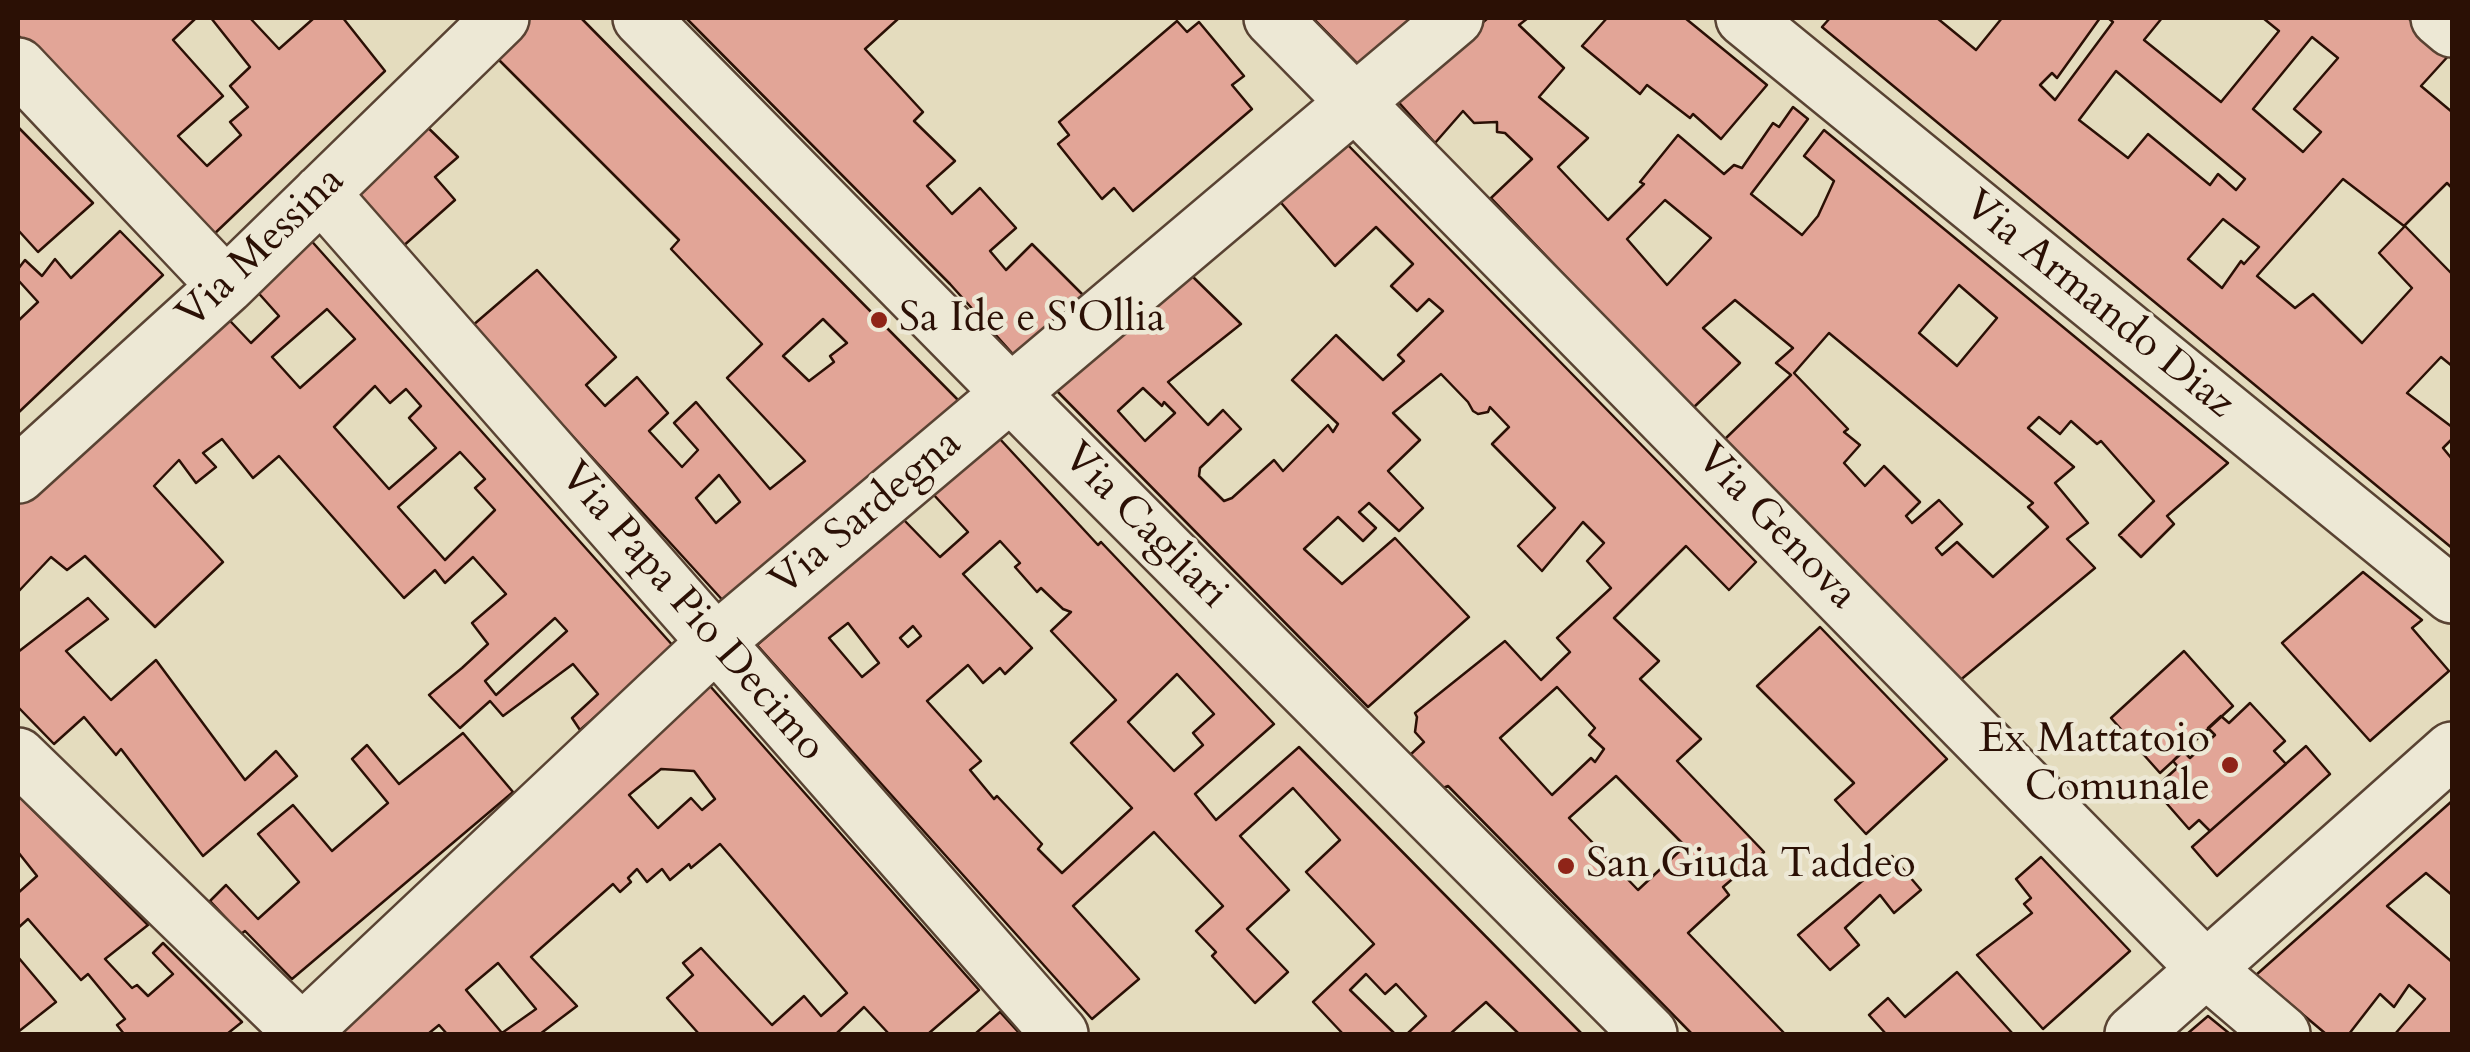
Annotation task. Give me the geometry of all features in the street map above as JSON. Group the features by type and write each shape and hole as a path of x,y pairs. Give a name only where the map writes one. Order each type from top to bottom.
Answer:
{"street":[{"name":"Via Messina","path":"18,476 226,286 501,18"},
{"name":"Via Cagliari","path":"641,18 1649,1034"},
{"name":"Via Genova","path":"1272,18 2207,970 2282,1034"},
{"name":"Via Sardegna","path":"302,1034 717,641 1454,18"},
{"name":"Via Armando Diaz","path":"1744,18 2452,595"},
{"path":"2439,18 2452,29"},
{"path":"18,66 226,286"},
{"name":"Via Papa Pio Decimo","path":"322,193 1060,1034"},
{"path":"2133,1034 2452,750"},
{"path":"18,756 302,1034"}],"building":[{"path":"18,18 196,18 173,40 223,96 178,136 207,166 241,135 230,122 248,107 230,86 250,67 211,18 250,18 279,49 314,18 343,18 385,71 211,237 18,35"},
{"path":"515,18 581,18 960,402 727,605 472,326 537,270 616,357 586,385 605,406 637,377 668,413 649,431 682,467 698,450 674,423 696,402 770,489 805,461 727,378 762,344 671,249 679,240 485,46","holes":["823,319 847,343 830,356 834,362 809,381 783,356","719,475 740,502 716,523 696,498"]},
{"path":"686,18 899,18 865,49 923,112 914,121 955,161 927,186 952,214 980,188 1016,228 990,251 1006,270 1032,244 1085,297 1020,362 950,284"},
{"path":"1313,18 1415,18 1360,66"},
{"path":"1488,18 1528,18 1519,25 1564,68 1539,97 1588,138 1558,167 1608,220 1644,184 1640,182 1678,135 1724,174 1734,165 1742,168 1773,123 1779,127 1793,107 1808,119 1751,194 1802,235 1818,216 1834,181 1804,156 1824,130 2228,463 2167,516 2174,524 2141,557 2119,535 2154,501 2101,441 2097,444 2071,421 2060,434 2039,417 2028,428 2074,467 2055,483 2088,523 2067,539 2095,568 1958,682 1725,439 1791,375 1776,363 1793,348 1735,300 1703,328 1740,363 1692,409 1491,198 1532,159 1505,133 1497,132 1497,122 1474,123 1463,111 1435,143 1394,97","holes":["1665,200 1711,238 1667,285 1627,239","1959,285 1997,318 1957,366 1919,333","1829,333 2033,503 2028,507 2048,527 1993,577 1957,542 1942,555 1936,548 1962,524 1939,500 1912,523 1906,516 1920,502 1884,466 1865,486 1844,463 1860,445 1844,432 1848,429 1794,373"]},
{"path":"1607,18 1685,18 1767,85 1721,139 1693,114 1690,118 1647,85 1640,94 1582,46"},
{"path":"1830,18 1937,18 1976,50 2002,18 2100,18 2057,78 2052,73 2040,85 2055,100 2113,22 2108,18 2162,18 2144,40 2221,102 2279,31 2263,18 2408,18 2451,53 2421,86 2452,112 2452,188 2447,183 2404,226 2343,179 2257,276 2295,308 2313,294 2362,343 2412,288 2379,253 2405,226 2452,274 2452,366 2441,357 2407,393 2452,427 2452,439 2443,448 2452,459 2452,548 1822,27","holes":["2312,37 2338,58 2294,109 2321,132 2303,152 2253,109","2116,71 2245,179 2236,190 2218,174 2210,185 2148,134 2128,158 2079,120","2223,219 2259,247 2244,264 2241,261 2222,288 2188,259"]},
{"path":"1177,21 1187,32 1199,22 1244,76 1232,85 1252,109 1133,211 1114,188 1102,199 1058,144 1069,135 1059,122"},
{"path":"414,114 458,157 435,177 455,200 401,248 342,179"},
{"path":"18,127 93,203 38,252 18,230"},
{"path":"1344,141 1756,562 1729,590 1686,546 1614,618 1659,661 1640,679 1701,739 1677,761 1764,852 1723,887 1729,895 1688,933 1785,1034 1692,1034 1448,786 1443,788 1410,755 1424,742 1415,732 1415,713 1505,641 1541,680 1570,652 1557,638 1611,588 1587,561 1604,543 1583,522 1542,571 1518,546 1555,508 1492,444 1509,427 1490,407 1488,412 1473,411 1441,374 1393,413 1420,440 1388,471 1423,508 1399,531 1369,503 1359,512 1376,528 1363,541 1338,517 1304,549 1342,584 1395,538 1469,617 1368,707 1054,388 1190,274 1241,324 1168,382 1208,425 1223,410 1241,429 1200,468 1199,476 1224,501 1274,460 1283,471 1328,425 1333,432 1338,424 1292,380 1336,335 1383,380 1404,361 1398,355 1443,311 1429,299 1417,311 1391,286 1413,264 1376,227 1335,266 1277,198","holes":["1143,388 1175,413 1145,441 1118,411","1557,687 1595,728 1589,735 1604,749 1595,762 1591,758 1552,795 1500,738","1616,776 1685,846 1638,890 1569,818"]},
{"path":"299,227 675,648 580,730 572,718 598,694 573,664 503,716 490,701 460,728 429,695 488,644 472,623 506,594 473,557 445,583 435,570 404,598 279,456 253,478 222,439 203,453 216,467 196,483 179,460 154,486 223,562 155,627 85,556 67,570 51,557 18,592 18,492 215,305 251,343 279,316 245,278","holes":["327,309 355,339 300,388 272,357","375,386 390,403 406,389 421,406 409,418 436,448 389,489 334,427","460,452 485,479 475,488 495,510 445,560 398,507","555,618 567,631 496,695 485,681"]},
{"path":"120,231 163,275 18,413 18,321 38,302 18,280 18,269 25,260 42,276 55,259 71,278"},
{"path":"999,438 1274,724 1195,794 1216,820 1299,747 1582,1034 1519,1034 1486,1002 1450,1034 1407,1034 1426,1016 1396,984 1385,994 1366,974 1350,990 1395,1034 1343,1034 1313,1002 1374,944 1306,872 1340,840 1293,788 1240,836 1289,890 1247,929 1288,972 1255,1003 1212,956 1216,952 1196,931 1223,906 1154,832 1073,906 1139,979 1092,1019 757,645 903,519 940,557 968,532 933,494","holes":["1000,541 1020,563 1015,567 1037,592 1041,588 1071,612 1051,631 1116,700 1071,743 1132,808 1062,873 1038,849 1042,844 997,796 994,799 970,770 981,761 927,701 968,665 983,683 1000,668 1005,674 1032,648 963,574","848,623 879,663 862,677 829,638","913,626 921,636 908,647 900,638","1177,674 1214,714 1193,733 1203,745 1174,771 1128,722"]},
{"path":"2363,572 2422,620 2412,628 2449,671 2370,741 2282,643"},
{"path":"88,598 108,619 66,651 111,700 156,660 245,780 276,751 297,776 203,856 121,749 116,755 84,717 54,744 18,707 18,652"},
{"path":"1820,627 1947,759 1866,834 1835,800 1854,783 1757,686"},
{"path":"2184,651 2233,706 2160,773 2111,718"},
{"path":"710,686 979,990 928,1034 889,1034 864,1007 836,1034 699,1034 667,998 693,975 683,963 701,948 772,1025 804,996 821,1016 847,993 720,844 670,880 662,869 647,882 637,869 620,892 613,884 531,957 577,1006 540,1034 447,1034 439,1025 428,1034 342,1034 324,1016","holes":["661,769 694,771 715,799 702,810 691,798 658,828 629,795","498,963 536,1009 502,1033 466,990"]},
{"name":"Ex Mattatoio Comunale","path":"2250,703 2285,741 2274,751 2286,764 2210,831 2199,820 2189,829 2154,789 2178,767 2173,761 2183,751 2190,758 2215,735 2208,728 2221,716 2229,723"},
{"path":"463,733 513,792 292,979 210,901 226,885 258,919 299,882 258,834 293,805 332,851 388,803 352,759 367,745 399,784"},
{"path":"2306,746 2330,774 2217,876 2192,847"},
{"path":"18,795 148,925 105,959 132,988 137,985 148,996 173,974 153,953 163,943 242,1022 227,1034 124,1034 117,1025 125,1019 88,974 81,980 28,919 18,928 18,893 37,876 18,852"},
{"path":"2452,801 2452,895 2426,873 2387,906 2452,962 2452,1034 2395,1034 2425,999 2409,985 2394,1007 2380,994 2349,1034 2326,1034 2256,975"},
{"path":"1892,856 1921,890 1894,913 1880,895 1845,928 1859,945 1830,970 1798,935"},
{"path":"2041,857 2130,951 2043,1029 1977,955 2032,913 2024,904 2031,898 2016,879"},
{"path":"18,957 56,1002 18,1032"},
{"path":"1957,972 2013,1034 1886,1034 1869,1015 1888,998 1905,1017"},
{"path":"1000,1012 1020,1034 975,1034"},
{"path":"2208,1016 2230,1034 2187,1034"}],"place":[{"name":"Sa Ide e S'Ollia","path":"879,320"},
{"name":"Ex Mattatoio Comunale","path":"2230,765"},
{"name":"San Giuda Taddeo","path":"1566,866"}]}
